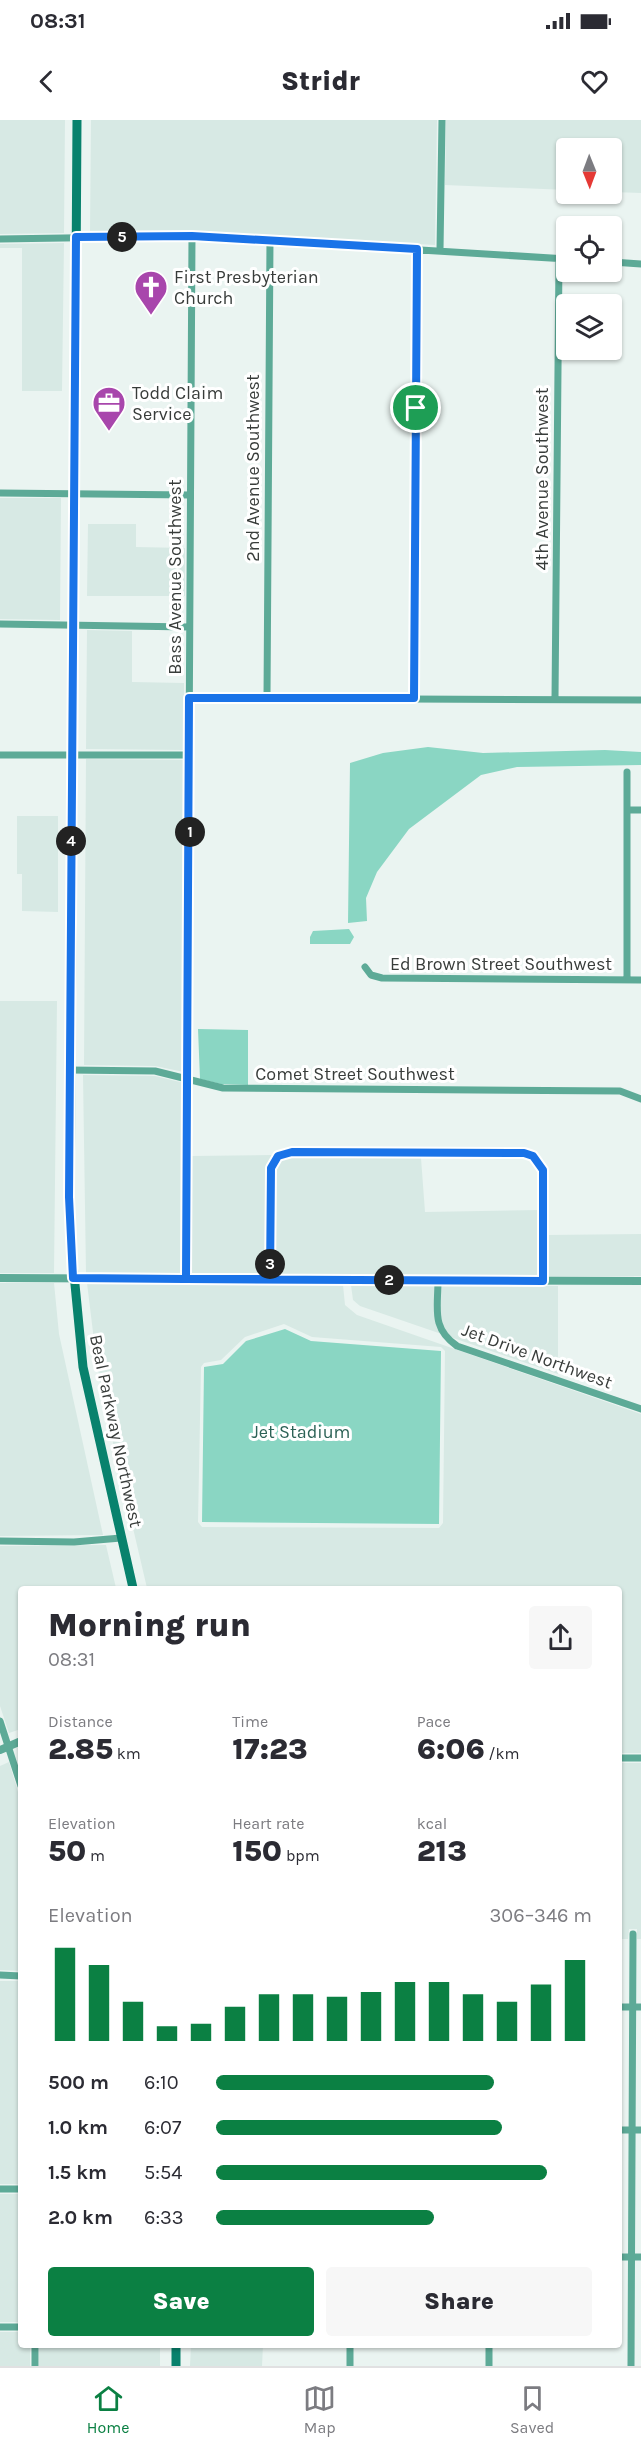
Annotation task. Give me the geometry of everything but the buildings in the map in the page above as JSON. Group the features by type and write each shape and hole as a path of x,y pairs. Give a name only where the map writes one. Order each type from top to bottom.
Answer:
{"main road":[{"name":"Beal Parkway Northwest","path":"77,120 69,1197 73,1278 83,1367 133,1586"},
{"path":"176,2348 176,2366"}],"street":[{"path":"440,250 442,120"},
{"path":"0,239 192,236 270,239 556,258"},
{"name":"Bass Avenue Southwest","path":"186,1279 192,236"},
{"name":"2nd Avenue Southwest","path":"267,698 270,239"},
{"path":"414,698 417,249"},
{"path":"622,263 641,264"},
{"name":"4th Avenue Southwest","path":"555,699 563,282"},
{"path":"0,493 190,495"},
{"path":"0,624 189,627"},
{"path":"189,698 641,700"},
{"path":"0,755 188,755"},
{"path":"627,772 627,980"},
{"path":"627,810 641,810"},
{"name":"Ed Brown Street Southwest","path":"364,967 371,975 382,978 641,980"},
{"name":"Comet Street Southwest","path":"69,1070 155,1071 223,1088 620,1091 633,1094 641,1099"},
{"path":"270,1279 271,1168 281,1154 303,1152 524,1153 533,1156 543,1170 543,1281"},
{"path":"0,1278 641,1281"},
{"name":"Jet Drive Northwest","path":"438,1280 439,1325 447,1339 458,1346 641,1409"},
{"path":"0,1541 74,1542 121,1538"},
{"path":"0,1721 4,1748 18,1779"},
{"path":"622,1758 641,1758"},
{"path":"631,2366 633,1934"},
{"path":"0,1976 18,1976"},
{"path":"622,2007 641,2007"},
{"path":"622,2130 641,2130"},
{"path":"0,2189 18,2189"},
{"path":"622,2257 641,2257"},
{"path":"0,2327 18,2327"},
{"path":"34,2348 35,2366"},
{"path":"350,2348 350,2366"},
{"path":"489,2348 489,2366"}],"shaded area":[{"path":"0,120 65,120 64,233 0,234"},
{"path":"91,120 437,120 435,245 197,231 90,232"},
{"path":"446,120 641,120 641,193 622,192 622,138 556,138 556,190 445,185"},
{"path":"64,243 62,391 22,391 22,248 0,248 0,244"},
{"path":"0,498 61,498 60,620 0,619"},
{"path":"88,524 136,524 136,547 185,548 185,596 87,596"},
{"path":"87,630 132,631 132,682 184,683 184,750 86,749"},
{"path":"86,759 184,760 184,1072 155,1066 84,1065"},
{"path":"17,816 58,816 58,912 22,911 22,874 17,874"},
{"path":"0,1001 57,1001 54,1273 0,1273"},
{"path":"83,1075 155,1076 184,1083 182,1274 86,1273"},
{"path":"273,1155 266,1168 265,1274 191,1274 192,1156"},
{"path":"293,1157 421,1158 425,1212 539,1210 538,1276 274,1274 275,1169 280,1160"},
{"path":"641,1234 641,1276 547,1276 547,1235"},
{"path":"0,1283 54,1283 59,1334 103,1535 0,1536"},
{"path":"87,1283 343,1285 345,1305 357,1315 641,1414 641,1753 622,1753 622,1586 147,1586 97,1365","holes":["284,1324 312,1337 441,1347 445,1351 443,1523 439,1528 202,1527 198,1522 201,1367 204,1363 221,1360 245,1337"]},
{"path":"351,1285 558,1286 558,1374 360,1306 353,1300"},
{"path":"106,1545 116,1586 18,1586 18,1730 9,1733 0,1706 0,1546"},
{"path":"9,1762 18,1792 18,1971 0,1970 0,1766"},
{"path":"622,1763 641,1763 641,1939 637,1939 637,1929 629,1929 628,1939 622,1939"},
{"path":"0,1981 18,1981 18,2184 0,2184"},
{"path":"0,2194 18,2194 18,2322 0,2322"},
{"path":"0,2332 18,2332 18,2348 30,2348 30,2366 0,2366"},
{"path":"39,2348 160,2348 160,2366 39,2366"},
{"path":"191,2348 263,2348 262,2366 190,2366"}],"green space":[{"path":"428,747 483,753 605,750 641,752 641,765 517,767 481,775 409,829 377,872 366,898 367,921 348,923 350,763 383,753"},
{"path":"349,929 354,937 350,944 310,944 313,931"},
{"path":"198,1029 248,1030 248,1085 221,1084 200,1079"},
{"name":"Jet Stadium","path":"285,1329 311,1341 441,1351 439,1524 202,1522 204,1367 223,1364 246,1341"}],"place":[{"name":"First Presbyterian Church","path":"151,316"},
{"name":"Todd Claim Service","path":"109,432"}],"route":[{"path":"416,408 414,698 189,698 186,1279 543,1281 543,1170 538,1159 524,1153 292,1152 281,1154 273,1162 271,1168 270,1279 202,1279 186,1279 184,1279 73,1278 69,1197 76,237 192,236 417,249 416,408"}]}
